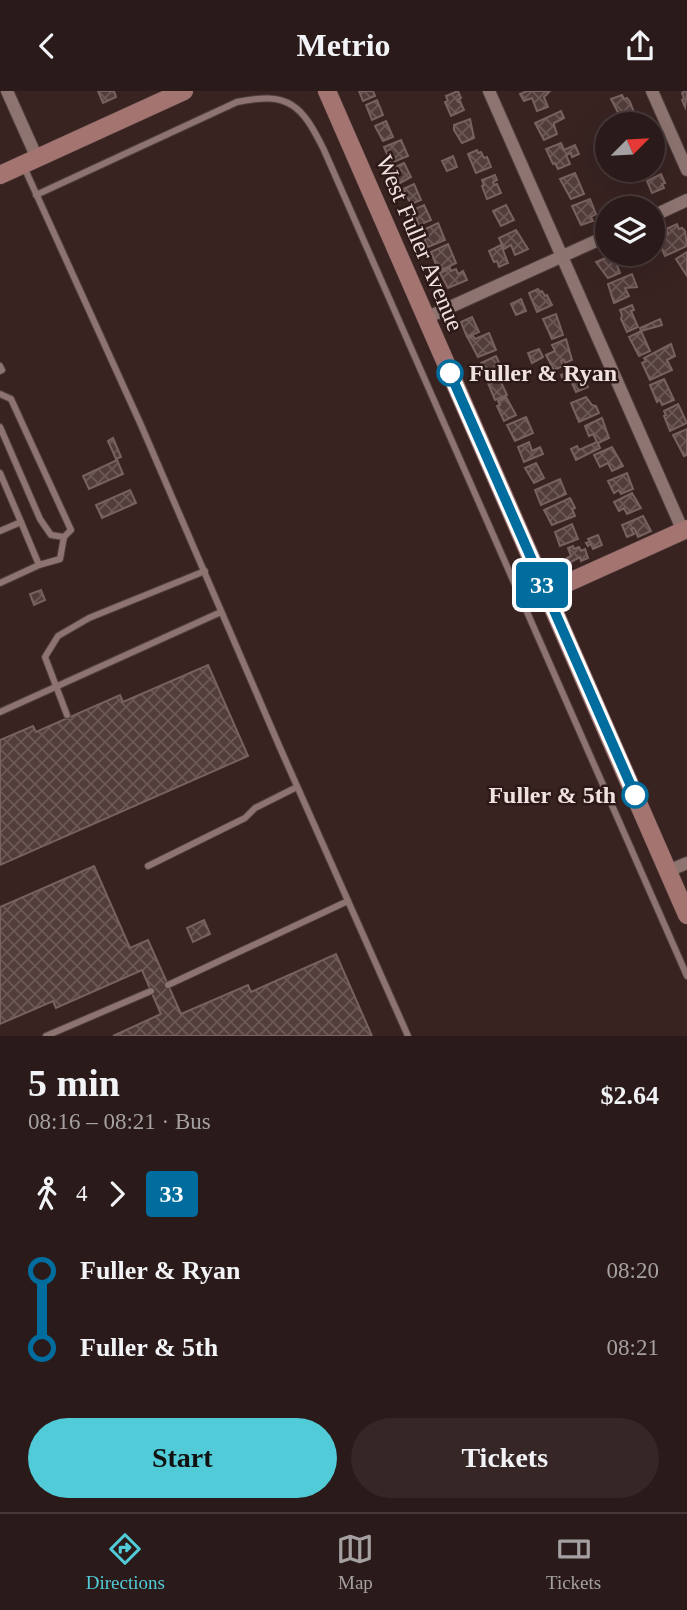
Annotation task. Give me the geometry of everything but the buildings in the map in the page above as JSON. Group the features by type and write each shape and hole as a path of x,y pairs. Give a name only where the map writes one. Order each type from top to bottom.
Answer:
{"street":[{"path":"7,91 30,162"},
{"path":"0,175 184,91"},
{"name":"West Fuller Avenue","path":"327,91 687,915"},
{"path":"489,91 685,530 545,593"},
{"path":"652,91 687,170"},
{"path":"665,210 687,200"},
{"path":"426,319 595,242"},
{"path":"668,871 687,863"}],"lane":[{"path":"36,195 237,102 258,96 279,97 295,105 312,126 324,150 687,976"},
{"path":"30,162 36,195 141,425 408,1036"},
{"path":"0,394 11,399 71,530 64,537 60,559 38,565 0,583"},
{"path":"0,427 40,519 51,535 64,537"},
{"path":"0,473 38,565"},
{"path":"0,531 20,522"},
{"path":"66,715 45,657 58,636 89,618 205,571"},
{"path":"0,712 221,613"},
{"path":"148,866 245,818 255,807 297,787"},
{"path":"168,985 348,901"},
{"path":"46,1036 151,991"}],"bus line":[{"name":"33","path":"450,373 635,795"}],"place":[{"name":"Fuller & Ryan","path":"450,373"},
{"name":"Fuller & 5th","path":"635,795"}]}
